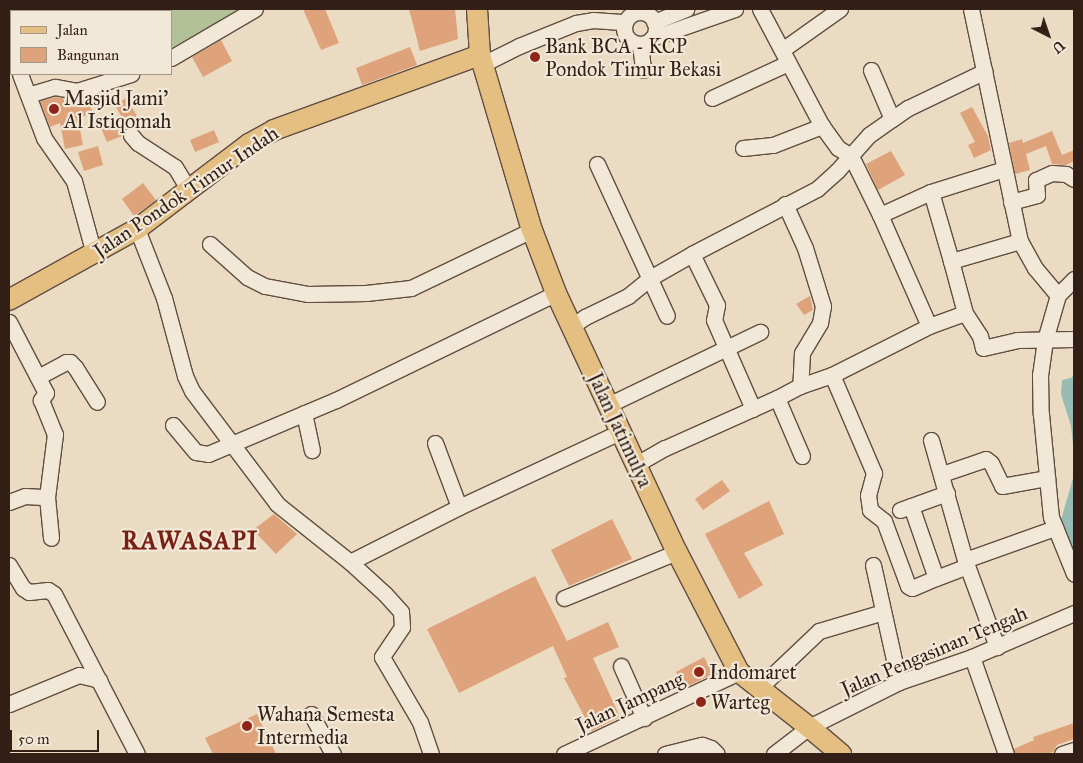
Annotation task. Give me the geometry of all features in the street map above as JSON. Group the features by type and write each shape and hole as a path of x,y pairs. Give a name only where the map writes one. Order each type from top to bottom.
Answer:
{"main road":[{"name":"Jalan Jatimulya","path":"477,9 482,60 532,230 556,293 676,552 739,672 809,727 831,751"},
{"name":"Jalan Pondok Timur Indah","path":"9,300 137,230 249,144 274,130 482,60"}],"street":[{"path":"172,57 255,9"},
{"path":"654,22 687,9"},
{"path":"643,70 646,41 655,30 654,22 646,13 638,12 630,16 624,30 632,42 646,41 736,9"},
{"path":"760,9 822,126 838,148 851,156 880,215 929,326"},
{"path":"712,98 785,57 840,9"},
{"path":"971,9 1020,241 1035,268 1058,295"},
{"path":"482,60 576,22 593,20 626,22"},
{"path":"871,70 892,119"},
{"path":"572,326 628,296 650,278 692,254 817,189 851,156 869,135 908,108 985,72"},
{"path":"20,75 44,138 74,182 94,254"},
{"path":"28,95 55,87 77,91 128,75"},
{"path":"743,148 773,145 822,126"},
{"path":"131,135 138,143 175,167 189,190"},
{"path":"597,164 667,316"},
{"path":"880,215 931,192 1004,169"},
{"path":"1011,202 1037,195 1036,180 1052,173 1072,174"},
{"path":"931,192 965,313 980,336 983,348 1017,340 1074,338"},
{"path":"785,204 805,248 823,306 820,323 802,353 800,386"},
{"path":"137,230 164,298 188,384 256,478 285,513 350,562 386,594 400,612 402,627 382,656 420,722 431,754"},
{"path":"210,244 247,277 265,286 308,294 366,293 411,288 532,230"},
{"path":"951,261 1020,241"},
{"path":"692,254 718,305 714,320 754,409"},
{"path":"1074,279 1058,295 1045,340 1040,385 1047,478 1055,528 1074,574"},
{"path":"173,425 196,452 201,454 231,444 336,400 556,293"},
{"path":"635,464 665,448 754,409 800,386 832,375 929,326 965,313"},
{"path":"9,322 46,393 41,398 42,404 55,434 47,498 52,538"},
{"path":"608,406 760,332"},
{"path":"38,377 66,362 70,362 76,367 98,402"},
{"path":"832,375 874,473 868,495 870,510 884,521 908,586 912,588 966,563 1055,528"},
{"path":"777,398 802,456"},
{"path":"304,413 312,450"},
{"path":"350,562 459,507 620,432"},
{"path":"931,440 966,563 997,646"},
{"path":"435,443 459,507"},
{"path":"942,474 986,459 991,463 1002,486 1047,478"},
{"path":"936,578 906,508 947,493"},
{"path":"9,502 25,496 47,498"},
{"path":"564,598 676,552"},
{"path":"9,565 23,588 29,592 48,590 54,594 137,754"},
{"path":"873,565 898,682"},
{"path":"758,688 819,631 883,612"},
{"name":"Jalan Pengasinan Tengah","path":"774,754 809,727 898,682 972,657 1074,613"},
{"path":"972,657 1006,754"},
{"path":"621,666 644,718"},
{"name":"Jalan Jampang","path":"567,754 739,672"},
{"path":"9,704 80,675 99,680"},
{"path":"311,714 332,754"},
{"path":"665,754 702,745 711,748 717,754"},
{"path":"1062,754 1074,750"}],"green space":[{"path":"242,9 172,47 172,10 140,10"}],"water":[{"path":"1074,375 1074,454 1071,426 1061,394 1062,380 1071,378"},
{"path":"1074,475 1074,552 1065,538 1061,520"}],"building":[{"path":"303,9 325,9 339,43 321,50"},
{"path":"409,9 455,9 458,39 420,51"},
{"path":"221,40 232,61 203,77 192,57"},
{"path":"410,47 417,65 362,85 356,68"},
{"path":"56,97 63,98 67,107 86,98 93,112 78,119 83,145 65,149 60,123 50,127 40,101"},
{"path":"126,98 137,116 125,123 115,105"},
{"path":"972,107 988,136 991,150 974,158 968,145 975,142 960,113"},
{"path":"120,121 123,130 122,136 107,142 101,128"},
{"path":"214,130 219,142 195,152 190,140"},
{"path":"1052,131 1062,155 1074,150 1074,161 1066,165 1052,164 1046,146 1026,154 1030,170 1015,174 1009,143 1022,139 1023,143"},
{"path":"98,146 103,165 84,171 78,152"},
{"path":"891,151 905,175 878,190 866,164"},
{"path":"143,183 156,200 134,216 122,199"},
{"path":"810,296 813,310 804,315 796,304"},
{"path":"722,480 730,491 703,510 695,499"},
{"path":"769,501 784,534 744,553 763,585 739,599 705,534"},
{"path":"274,514 297,534 276,554 253,530"},
{"path":"612,519 632,559 569,586 551,550"},
{"path":"535,576 567,641 608,622 619,647 593,658 620,717 592,731 564,678 567,677 553,646 459,693 427,629"},
{"path":"704,657 713,674 684,688 676,672"},
{"name":"Wahana Semesta Intermedia","path":"257,714 276,754 213,754 205,738"},
{"path":"1074,723 1074,739 1057,745 1053,752 1046,754 1015,754 1014,749 1034,740 1033,737"}],"place":[{"name":"Bank BCA - KCP Pondok Timur Bekasi","path":"535,57"},
{"name":"Masjid Jami' Al Istiqomah","path":"54,109"},
{"name":"Indomaret","path":"699,672"},
{"name":"Warteg","path":"701,702"},
{"name":"Wahana Semesta Intermedia","path":"247,726"}],"district":[{"name":"RAWASAPI","path":"190,541"}]}
